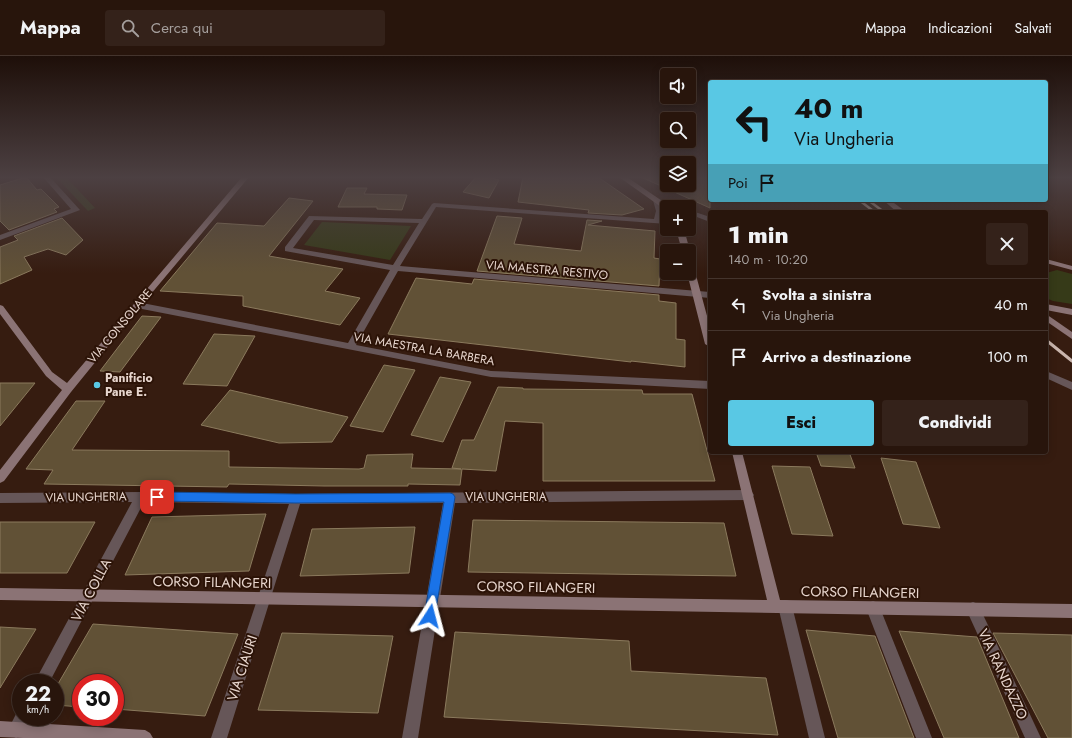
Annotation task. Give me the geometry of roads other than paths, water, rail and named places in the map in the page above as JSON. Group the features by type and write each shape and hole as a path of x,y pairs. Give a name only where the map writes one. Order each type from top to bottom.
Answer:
{"street":[{"path":"0,238 76,210 75,209"},
{"name":"VIA CONSOLARE","path":"0,478 68,389 219,209"},
{"path":"350,347 395,268 432,209"},
{"path":"487,209 660,221"},
{"path":"656,221 660,215 660,209"},
{"path":"696,215 708,219"},
{"name":"VIA MAESTRA RESTIVO","path":"424,221 312,218 288,249 395,268 708,295"},
{"path":"1048,262 1069,267"},
{"path":"1048,266 1069,267"},
{"path":"693,280 708,336"},
{"name":"VIA MAESTRA LA BARBERA","path":"137,305 491,374 708,386"},
{"path":"1048,307 1072,312"},
{"path":"0,308 49,374 68,389"},
{"path":"1048,319 1072,336"},
{"path":"1048,375 1072,386"},
{"path":"738,454 817,738"},
{"name":"VIA UNGHERIA","path":"0,498 141,496 296,499 748,495"},
{"name":"VIA COLLA","path":"45,674 141,496"},
{"path":"410,738 450,497"},
{"name":"VIA CIAURI","path":"219,738 296,499"},
{"name":"CORSO FILANGERI","path":"0,594 780,606 1071,613"},
{"path":"873,608 924,738"},
{"name":"VIA RANDAZZO","path":"973,610 1033,738"},
{"path":"0,729 12,725"},
{"path":"44,726 145,738"}],"railway":[{"path":"1048,342 1072,361"}],"place":[{"name":"Panificio Pane E.","path":"97,385"}]}
